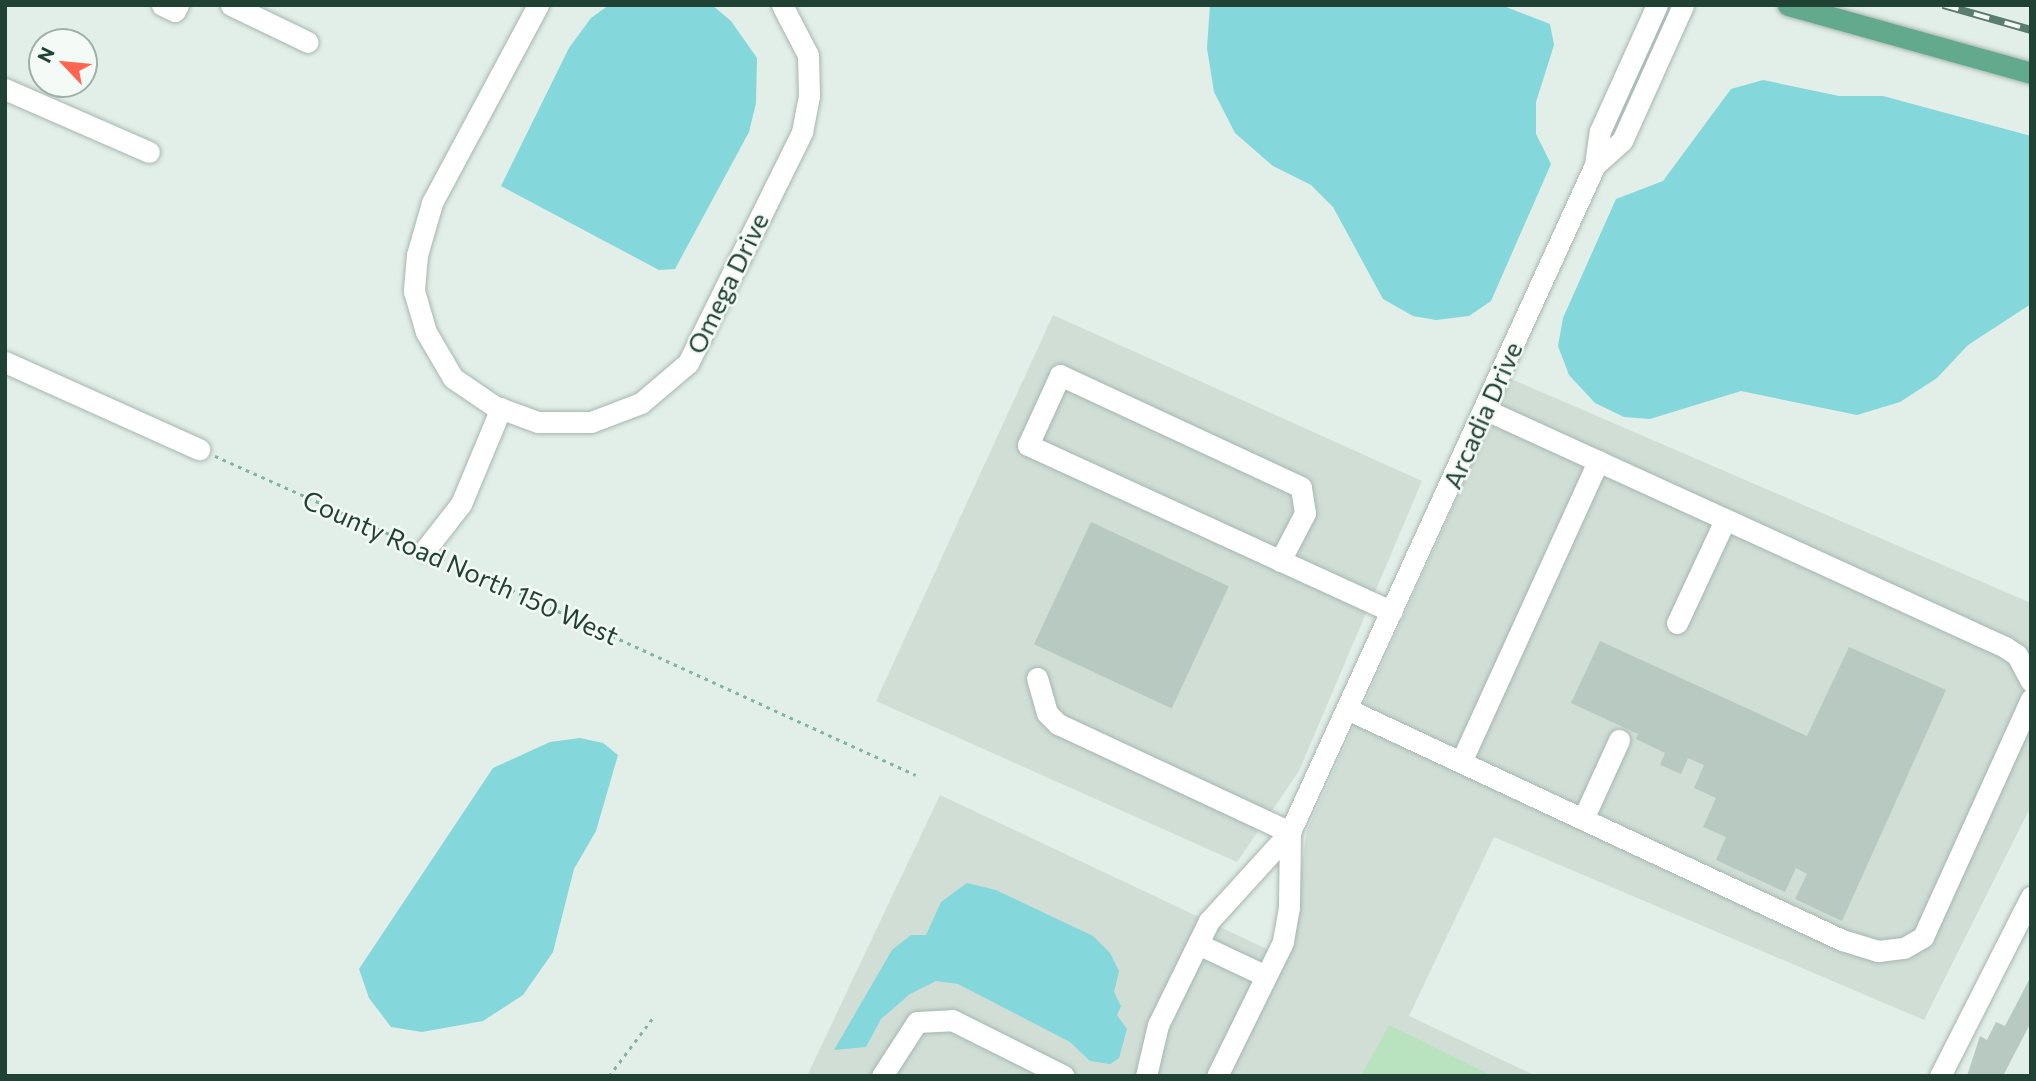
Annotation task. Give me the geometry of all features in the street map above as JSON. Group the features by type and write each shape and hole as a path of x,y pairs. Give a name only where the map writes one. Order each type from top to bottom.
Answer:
{"main road":[{"path":"1788,5 2031,73"}],"street":[{"path":"162,5 176,10 178,5"},
{"path":"231,5 307,42"},
{"name":"Omega Drive","path":"538,5 432,203 417,255 414,291 426,332 453,378 501,408 538,422 591,422 641,403 688,363 802,132 809,96 808,55 782,5"},
{"path":"1595,165 1600,131 1657,5"},
{"name":"Arcadia Drive","path":"1290,832 1595,165 1622,141 1683,5"},
{"path":"5,89 149,152"},
{"path":"5,362 199,449"},
{"path":"1280,561 1305,513 1301,487 1060,375 1028,445 1280,561 1392,612"},
{"path":"425,550 461,503 501,408"},
{"path":"1484,409 2005,647 2017,655 2031,681"},
{"path":"1461,762 1598,461"},
{"path":"1677,623 1725,520"},
{"path":"1037,678 1047,713 1058,724 1290,832"},
{"path":"1347,709 1842,940 1878,951 1904,947 1923,937 2031,699"},
{"path":"1583,819 1619,740"},
{"path":"1146,1076 1158,1025 1220,905 1290,832"},
{"path":"1217,1076 1283,942 1289,907 1290,832"},
{"path":"1940,1076 2031,897"},
{"path":"1198,944 1266,976"},
{"path":"882,1076 917,1022 952,1020 1064,1076"}],"path":[{"name":"County Road North 150 West","path":"199,449 916,775"},
{"path":"609,1076 655,1015"}],"shaded area":[{"path":"1053,315 1422,481 1299,771 1237,862 876,701"},
{"path":"1511,379 2031,603 2031,806 1924,1020 1494,837 1409,1016 1536,1076 807,1076 940,795 1288,959 1307,830"}],"green space":[{"path":"1389,1025 1493,1076 1361,1076"}],"water":[{"path":"609,5 712,5 731,21 757,58 756,103 749,132 675,269 659,270 501,186 569,48 591,18"},
{"path":"1210,5 1501,5 1550,24 1554,45 1536,102 1536,134 1551,164 1491,301 1469,316 1436,320 1413,316 1383,299 1333,207 1311,185 1273,166 1235,133 1214,92 1207,48"},
{"path":"1763,80 1839,96 1883,96 2031,136 2031,304 1968,345 1937,378 1900,402 1857,415 1741,391 1650,419 1624,417 1595,403 1569,375 1558,346 1563,318 1616,199 1663,181 1731,89"},
{"path":"580,738 603,743 618,755 596,831 574,869 553,952 523,995 483,1021 422,1032 391,1027 369,998 359,969 493,768 550,742"},
{"path":"967,883 996,890 1093,936 1110,953 1119,971 1114,992 1121,1006 1117,1015 1127,1029 1119,1058 1110,1064 1090,1061 1070,1042 958,984 936,981 910,994 881,1019 866,1047 834,1050 892,950 911,935 926,935 941,902"}],"building":[{"path":"1091,522 1229,586 1172,709 1034,644"},
{"path":"1600,641 1807,736 1849,647 1946,690 1842,921 1795,899 1807,874 1796,868 1785,892 1716,860 1726,837 1703,827 1716,798 1694,788 1704,765 1688,758 1681,774 1660,765 1665,753 1636,739 1638,734 1571,703"},
{"path":"2031,976 2031,1022 2003,1076 1967,1076 1980,1036 1987,1040 1996,1022 2005,1026"}],"railway":[{"path":"1943,5 2031,30"}]}
